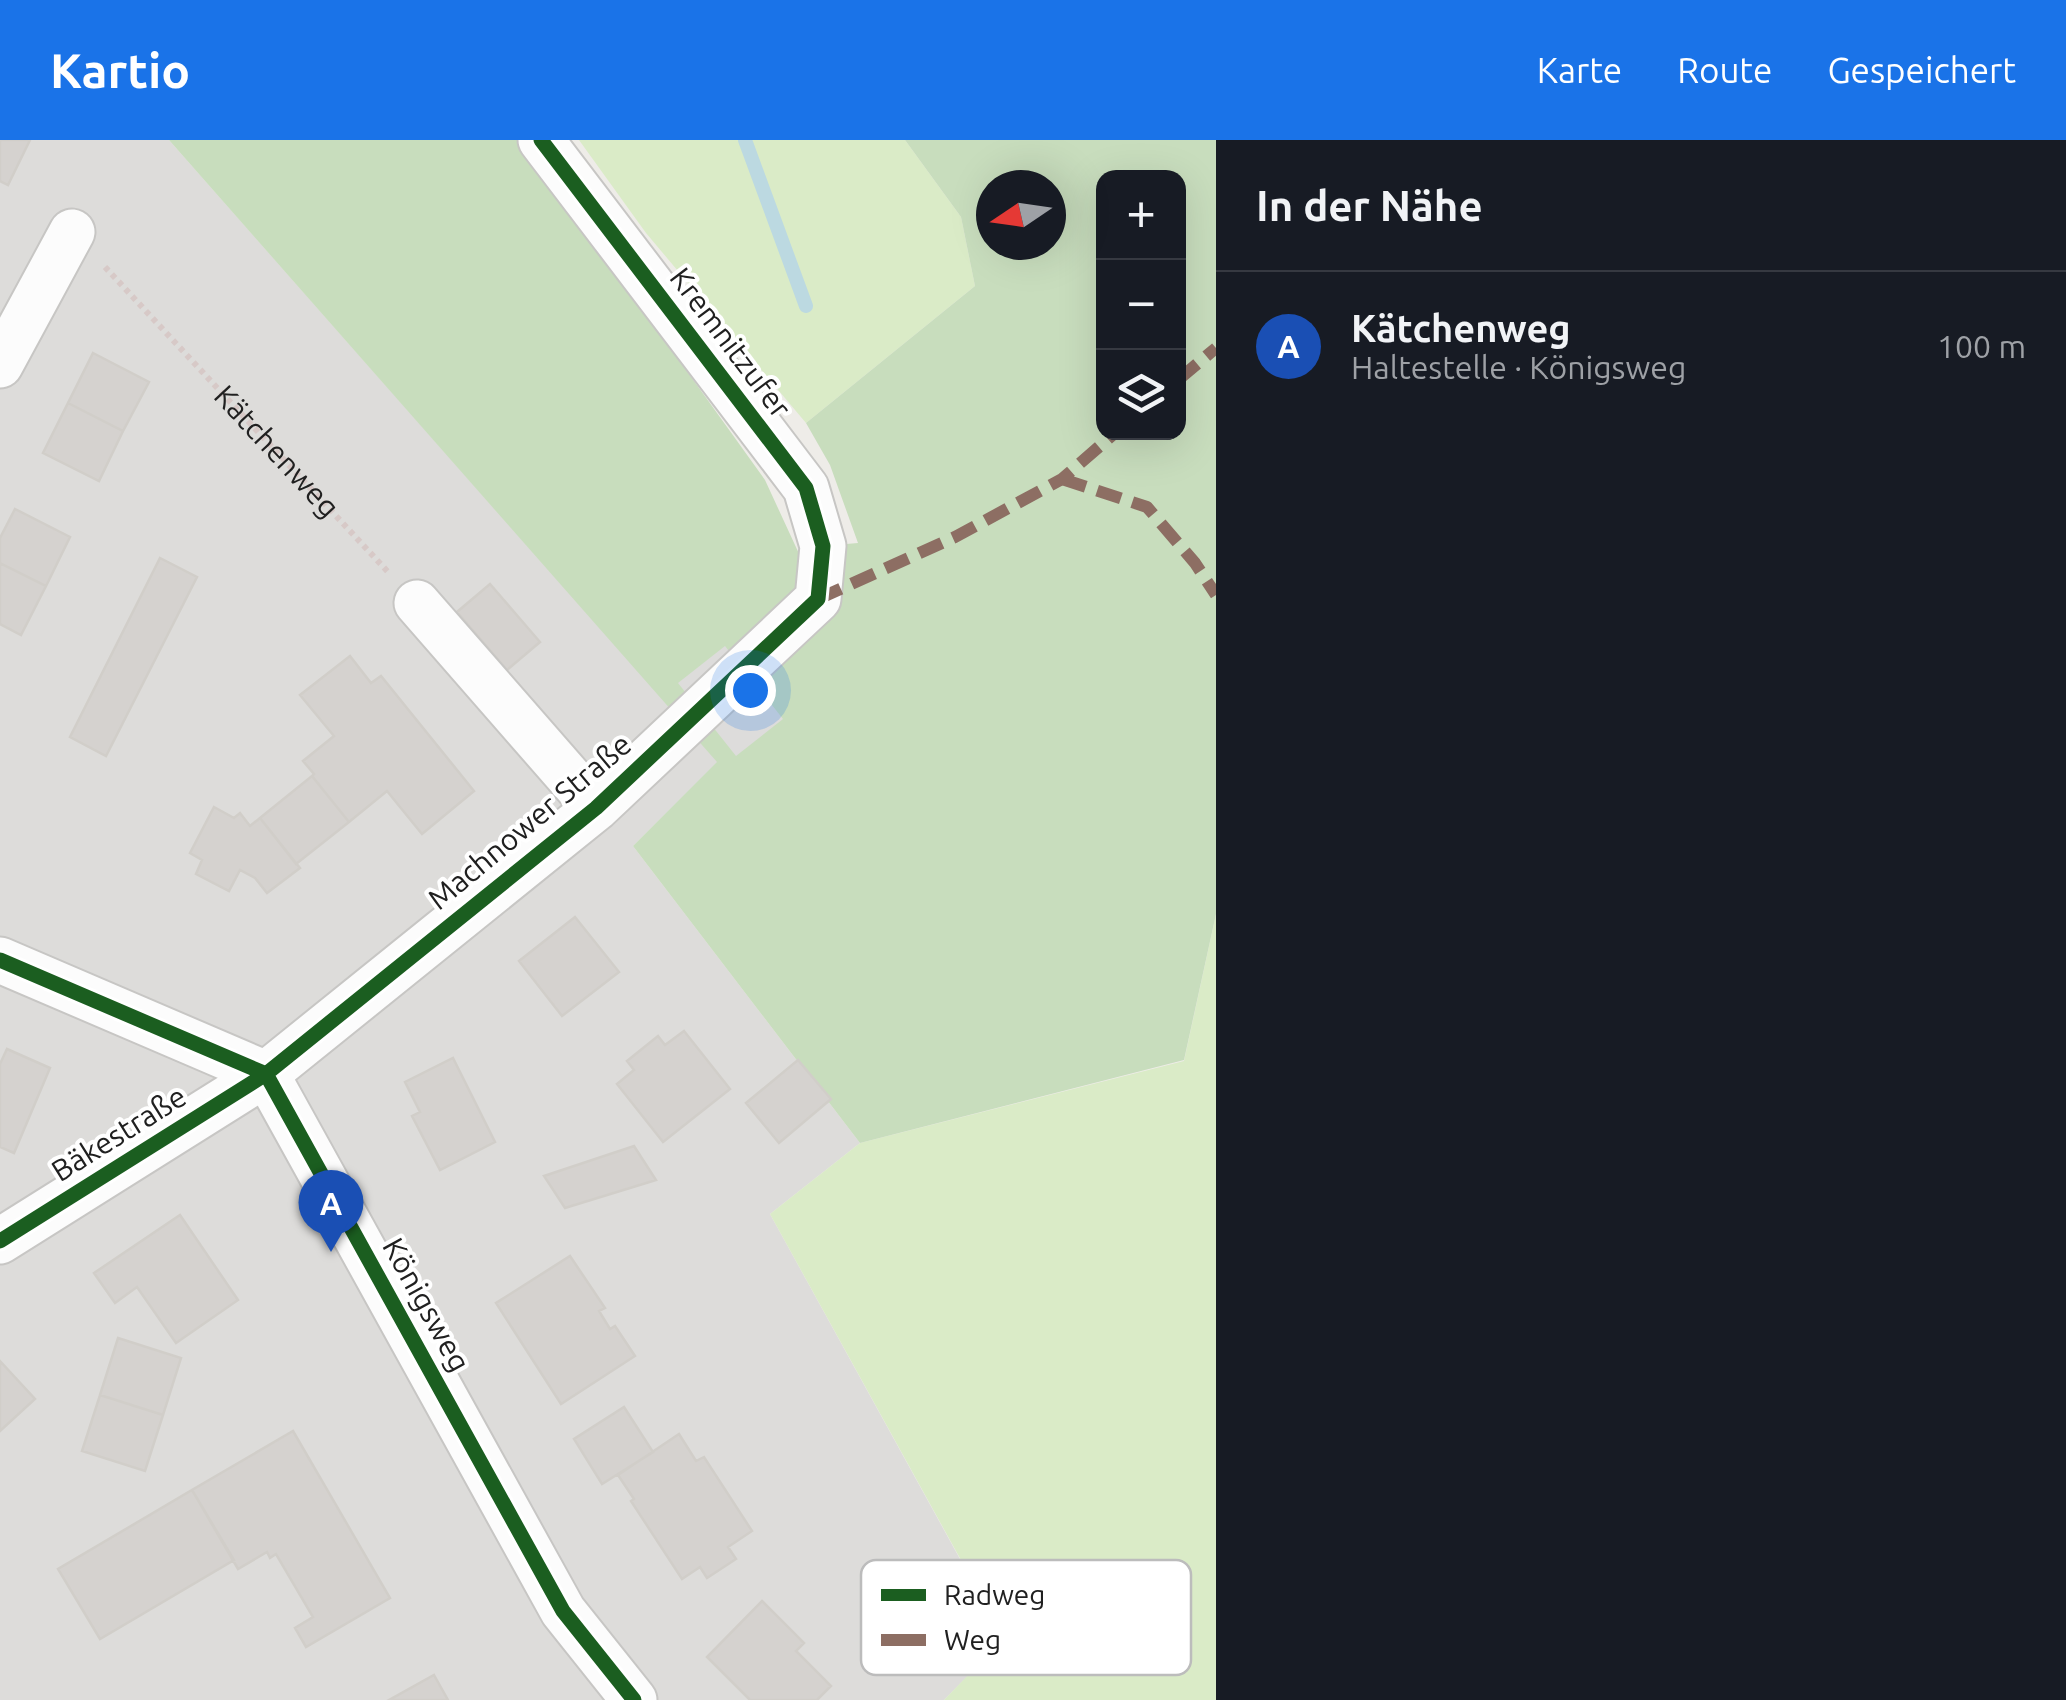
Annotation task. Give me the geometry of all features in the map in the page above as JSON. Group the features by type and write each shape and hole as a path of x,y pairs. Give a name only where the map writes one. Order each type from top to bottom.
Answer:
{"street":[{"name":"Kremnitzufer","path":"541,140 806,488 823,546 818,599"},
{"path":"0,365 72,232"},
{"name":"Machnower Straße","path":"266,1074 596,808 818,599"},
{"path":"417,603 596,808"},
{"path":"0,960 266,1074"},
{"name":"Bäkestraße","path":"0,1241 266,1074"},
{"name":"Königsweg","path":"266,1074 563,1611 634,1700"}],"shaded area":[{"path":"0,140 169,140 718,762 633,846 860,1143 770,1214 961,1560 861,1560 861,1675 969,1675 944,1700 0,1700"}],"green space":[{"path":"169,140 521,140 765,480 801,558 823,546 858,543 830,465 806,423 975,286 961,217 905,140 1216,140 1216,914 1184,1060 860,1143 633,846 717,762"},
{"path":"579,140 905,140 961,217 975,286 806,423 646,233"},
{"path":"1216,914 1216,1700 944,1700 968,1675 1191,1675 1191,1560 961,1560 770,1214 860,1143 1184,1061"}],"pier":[{"path":"725,646 783,719 736,756 678,683"}],"building":[{"path":"0,140 30,140 8,185 0,181"},
{"path":"93,353 149,382 123,431 68,403"},
{"path":"68,403 123,431 99,481 43,453"},
{"path":"15,509 70,537 46,586 0,563 0,538"},
{"path":"160,558 197,577 106,756 70,737"},
{"path":"0,563 46,586 21,635 0,624"},
{"path":"490,584 540,642 507,670 457,612"},
{"path":"350,656 371,683 381,676 474,791 422,834 387,791 349,822 303,761 334,736 300,695"},
{"path":"312,776 349,822 296,864 260,818"},
{"path":"214,807 234,818 240,813 250,826 260,818 300,868 267,893 255,878 240,870 229,891 196,874 202,860 190,853"},
{"path":"575,917 619,972 562,1016 519,961"},
{"path":"684,1031 730,1089 663,1142 617,1084 634,1070 627,1061 658,1036 665,1045"},
{"path":"7,1049 50,1068 14,1153 0,1147 0,1064"},
{"path":"453,1058 495,1142 440,1170 412,1116 420,1112 405,1082"},
{"path":"798,1060 831,1099 779,1143 746,1103"},
{"path":"634,1146 656,1180 565,1208 544,1176"},
{"path":"180,1215 238,1300 176,1343 137,1287 115,1303 94,1273"},
{"path":"570,1256 605,1308 599,1311 610,1329 615,1326 635,1356 561,1404 496,1303"},
{"path":"118,1338 181,1358 163,1415 100,1395"},
{"path":"0,1361 35,1399 0,1431"},
{"path":"100,1395 163,1415 145,1471 82,1451"},
{"path":"624,1407 653,1452 602,1484 574,1439"},
{"path":"293,1431 390,1598 306,1647 295,1628 313,1617 276,1554 270,1558 267,1552 238,1569 192,1490"},
{"path":"679,1434 696,1461 704,1457 752,1531 728,1547 736,1559 707,1578 700,1567 682,1579 618,1475"},
{"path":"192,1490 234,1560 100,1639 58,1569"},
{"path":"762,1601 804,1643 796,1651 831,1686 817,1700 750,1700 707,1657"},
{"path":"434,1675 448,1700 389,1700"}],"waterway":[{"path":"745,140 806,306"}],"marked path":[{"path":"1186,373 1216,348"},
{"path":"818,599 955,537 1062,479 1107,440"},
{"path":"1062,479 1147,507 1195,563 1216,595"}],"cycle path":[{"path":"0,1241 266,1074 596,808 818,599 823,546 806,488 541,140"},
{"path":"0,960 266,1074 563,1611 634,1700"}],"place":[{"name":"Kätchenweg","path":"331,1252"}]}
